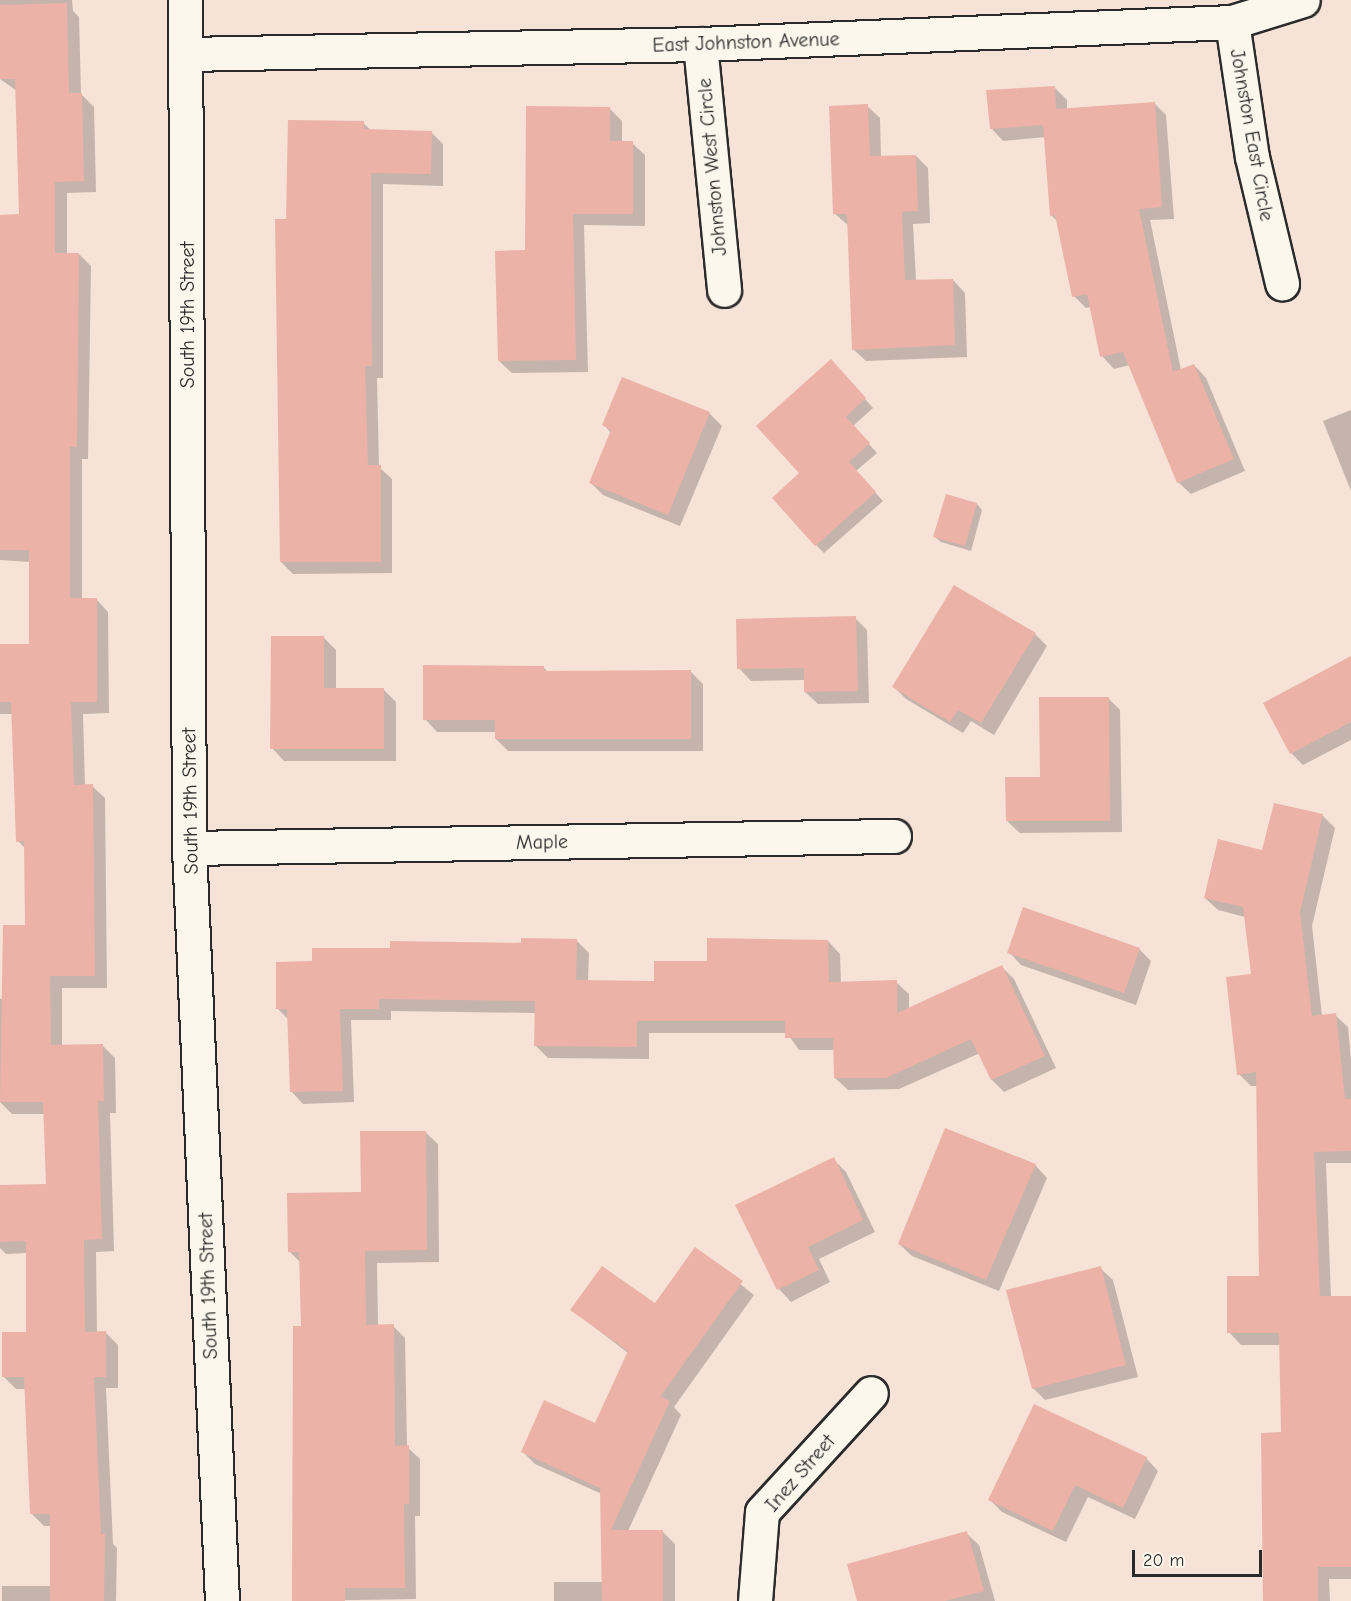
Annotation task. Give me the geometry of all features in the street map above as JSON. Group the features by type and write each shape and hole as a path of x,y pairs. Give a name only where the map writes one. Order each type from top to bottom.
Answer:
{"street":[{"name":"South 19th Street","path":"185,0 189,848 222,1601"},
{"name":"East Johnston Avenue","path":"186,54 700,44 1232,22 1303,0"},
{"name":"Johnston East Circle","path":"1232,22 1252,157 1282,283"},
{"name":"Johnston West Circle","path":"700,44 724,290"},
{"name":"Maple","path":"189,848 894,836"},
{"name":"Inez Street","path":"755,1601 762,1512 871,1393"}],"building":[{"path":"67,3 69,93 82,93 84,181 55,182 55,253 79,253 77,447 70,447 70,598 97,598 97,702 71,702 74,785 93,784 95,976 50,976 51,1045 103,1044 104,1101 98,1101 102,1239 84,1240 85,1332 106,1331 106,1377 94,1377 101,1534 105,1534 104,1601 50,1601 50,1514 30,1514 24,1377 2,1377 2,1332 26,1332 26,1241 0,1242 0,1185 46,1184 43,1102 0,1102 3,925 25,925 24,841 16,842 11,702 0,702 0,644 29,644 29,550 0,550 0,215 19,214 15,79 0,79 0,5"},
{"path":"1055,86 1056,109 1155,102 1162,207 1139,209 1173,372 1194,364 1234,459 1177,483 1123,352 1100,357 1087,294 1072,297 1055,215 1050,216 1043,125 990,129 986,90"},
{"path":"868,104 870,156 916,155 918,211 902,212 905,280 953,279 955,345 852,350 847,214 833,214 829,106"},
{"path":"526,106 610,107 610,141 633,141 633,214 573,214 576,360 498,361 495,251 525,250"},
{"path":"288,120 364,121 364,129 432,131 431,174 371,173 372,366 365,366 368,465 381,465 381,562 280,562 275,219 286,219"},
{"path":"831,359 866,398 846,417 870,443 849,462 876,492 815,546 772,498 799,473 756,426"},
{"path":"622,377 710,412 668,515 589,483 611,430 602,425"},
{"path":"946,494 977,503 965,546 933,537"},
{"path":"954,585 1036,633 981,723 958,710 950,722 892,687"},
{"path":"856,616 858,691 804,692 804,668 737,669 736,619"},
{"path":"271,636 324,636 324,688 384,688 384,749 270,749"},
{"path":"1351,656 1351,722 1290,754 1263,703"},
{"path":"423,665 544,666 544,671 691,670 691,739 495,739 495,720 423,720"},
{"path":"1039,697 1109,697 1110,821 1006,821 1005,777 1040,777"},
{"path":"1274,803 1323,814 1300,912 1312,1016 1336,1013 1345,1099 1351,1099 1351,1151 1314,1152 1320,1296 1351,1296 1351,1567 1318,1567 1318,1601 1263,1601 1261,1433 1281,1432 1279,1333 1227,1333 1227,1276 1259,1276 1256,1072 1237,1075 1226,977 1251,974 1243,907 1204,898 1218,839 1262,850"},
{"path":"1023,907 1140,948 1124,993 1007,953"},
{"path":"521,938 577,939 576,980 654,981 654,961 707,961 707,938 828,940 829,982 897,980 897,1013 1002,965 1045,1056 991,1080 971,1039 886,1078 834,1078 833,1038 785,1038 785,1021 637,1021 637,1047 534,1046 535,1001 379,999 379,1009 340,1009 343,1091 290,1092 287,1009 276,1009 276,962 312,961 312,948 390,948 390,941 521,943"},
{"path":"945,1128 1036,1164 986,1280 898,1244"},
{"path":"360,1131 426,1131 427,1250 365,1251 366,1325 394,1324 395,1446 409,1445 409,1504 404,1504 405,1588 345,1588 345,1601 292,1601 293,1326 301,1326 299,1252 288,1252 287,1193 361,1192"},
{"path":"834,1157 863,1220 808,1247 819,1270 777,1290 735,1205"},
{"path":"695,1247 743,1281 660,1397 670,1401 611,1530 663,1530 663,1601 602,1601 600,1488 521,1452 544,1400 595,1423 628,1351 570,1310 602,1266 655,1303"},
{"path":"1101,1266 1126,1365 1032,1389 1006,1290"},
{"path":"1034,1404 1147,1457 1123,1508 1075,1485 1053,1531 988,1500"},
{"path":"967,1531 984,1591 945,1601 857,1601 847,1564"}]}
